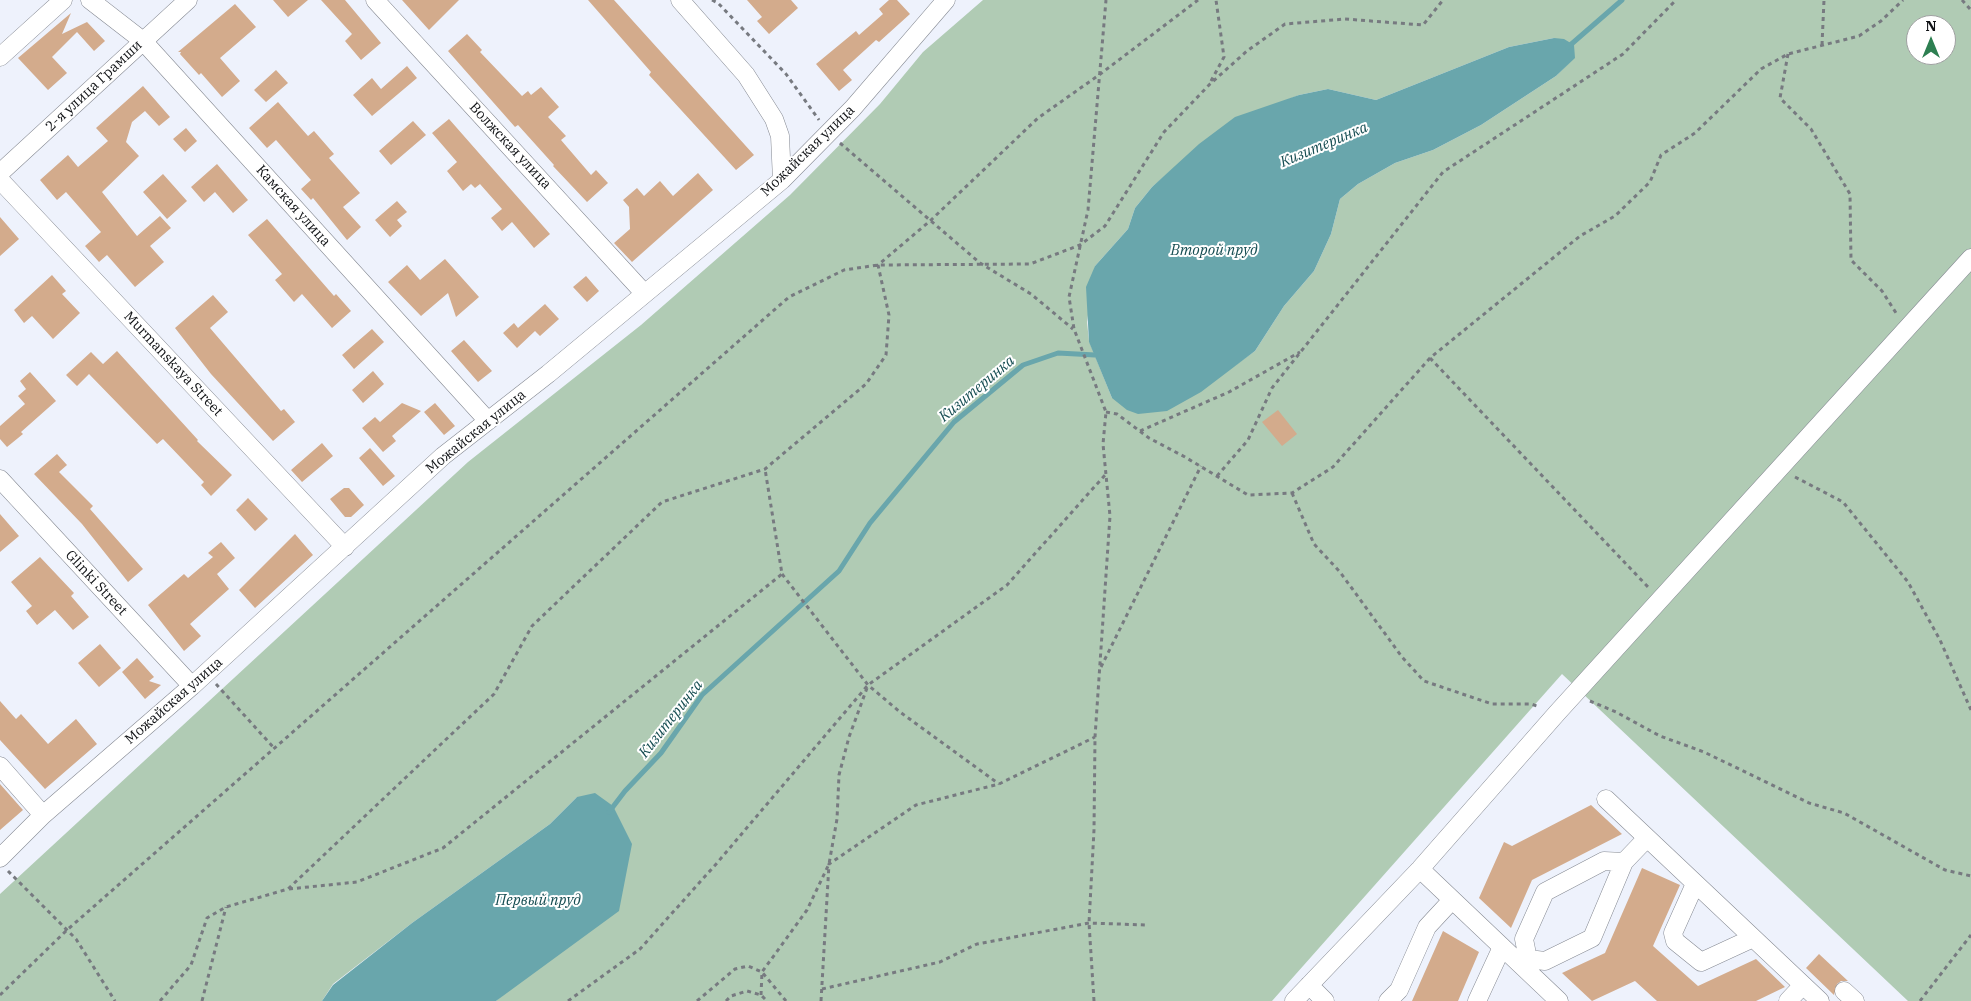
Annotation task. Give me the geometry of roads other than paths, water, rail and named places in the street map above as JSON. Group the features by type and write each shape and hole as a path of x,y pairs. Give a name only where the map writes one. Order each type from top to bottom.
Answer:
{"street":[{"path":"0,56 63,0"},
{"name":"Камская улица","path":"90,0 143,41 488,421"},
{"name":"2-я улица Грамши","path":"0,173 188,0"},
{"name":"Волжская улица","path":"375,0 644,293"},
{"path":"680,0 746,75 774,119 780,136 782,180"},
{"name":"Можайская улица","path":"3,864 43,815 192,686 443,456 548,374 782,180 829,133 946,0"},
{"name":"Murmanskaya Street","path":"0,180 345,547"},
{"path":"1294,1001 1420,869 1574,694 1971,258"},
{"name":"Glinki Street","path":"0,479 192,686"},
{"path":"0,766 43,815"},
{"path":"1606,799 1820,1001"},
{"path":"1524,962 1545,961 1592,938 1624,862 1647,838"},
{"path":"1524,962 1524,939 1545,892 1604,861 1624,862"},
{"path":"1420,869 1502,947 1524,962 1554,1000"},
{"path":"1695,884 1673,933 1675,941 1701,962 1753,938"},
{"path":"1388,1001 1399,990 1427,927 1452,900"},
{"path":"1477,1001 1502,947"},
{"path":"1309,985 1325,1001"},
{"path":"1788,1001 1803,985"}],"water":[{"name":"Второй пруд","path":"1554,38 1564,39 1574,45 1575,58 1556,76 1481,125 1433,150 1395,163 1358,184 1340,199 1331,234 1314,271 1284,306 1255,351 1201,392 1167,411 1138,414 1127,410 1112,398 1089,342 1086,287 1095,266 1128,229 1135,208 1152,187 1199,144 1235,117 1299,95 1328,89 1376,100 1509,47"},
{"name":"Первый пруд","path":"595,793 613,806 632,844 619,911 496,1001 322,1001 333,985 412,923 550,824 577,797"}],"waterway":[{"name":"Кизитеринка","path":"1568,47 1622,0"},
{"name":"Кизитеринка","path":"609,812 625,791 661,753 702,695 839,571 870,523 954,422 1023,365 1058,353 1095,355 1098,351"}]}
